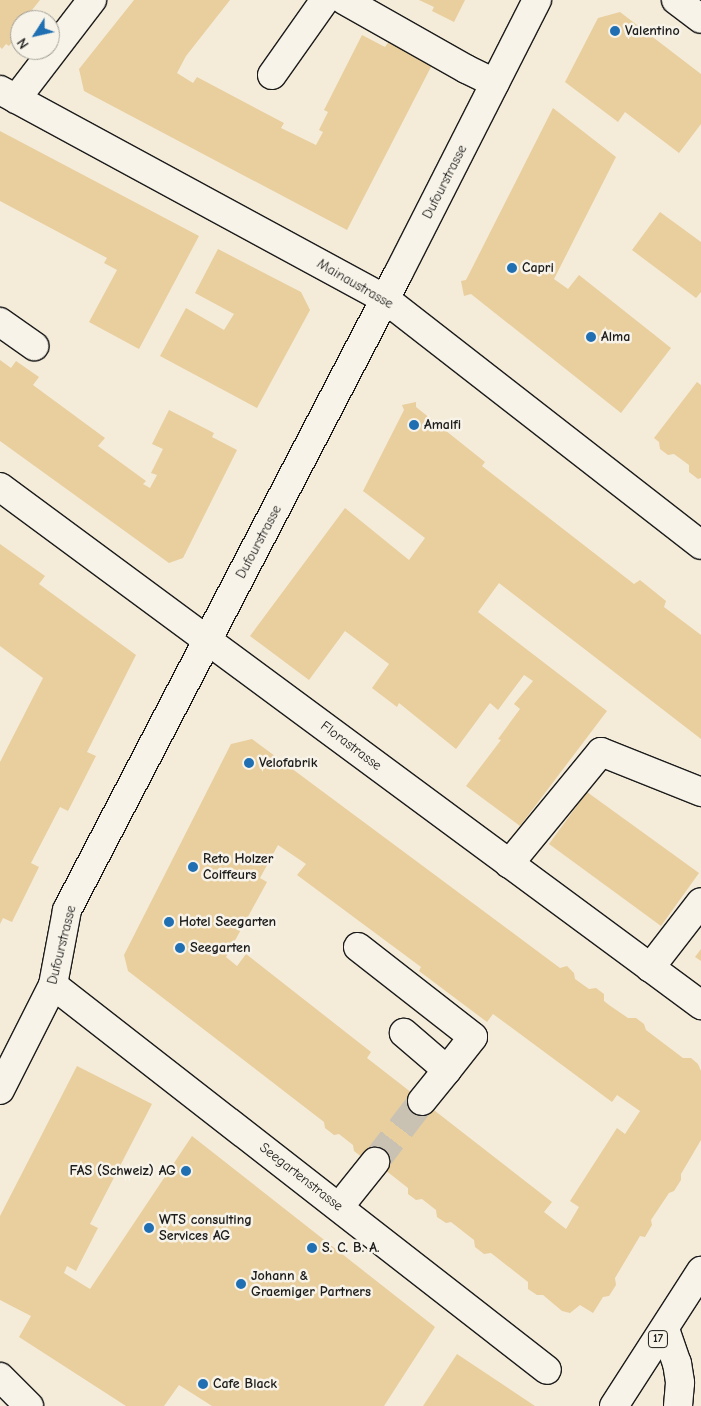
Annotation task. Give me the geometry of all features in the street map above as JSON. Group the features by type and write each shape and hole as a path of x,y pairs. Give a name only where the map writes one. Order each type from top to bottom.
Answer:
{"street":[{"path":"8,95 92,0"},
{"path":"272,76 325,0"},
{"path":"344,0 466,69 495,83"},
{"name":"Dufourstrasse","path":"0,1090 53,985 67,910 385,299 537,0"},
{"path":"676,0 701,19"},
{"name":"Mainaustrasse","path":"8,95 385,299 701,545"},
{"path":"0,322 34,346"},
{"name":"Florastrasse","path":"0,487 701,1006"},
{"path":"509,864 601,752 701,792"},
{"path":"650,968 701,902"},
{"path":"358,947 472,1037 422,1101"},
{"name":"Seegartenstrasse","path":"53,985 547,1370"},
{"path":"404,1034 447,1070"},
{"path":"339,1207 375,1162"},
{"name":"17","path":"614,1406 701,1271"},
{"path":"665,1329 677,1363 680,1383 678,1406"},
{"path":"0,1377 29,1406"}],"building":[{"path":"0,0 40,0 32,10 10,10 10,45 6,44 2,49 0,47"},
{"path":"134,0 230,0 186,56 177,73 193,83 197,77 284,123 281,128 316,145 323,132 319,130 328,112 324,110 362,35 385,47 389,41 433,63 347,230 84,91 79,69"},
{"path":"419,0 465,0 454,22 432,11 434,7"},
{"path":"620,12 701,74 701,124 679,153 625,112 618,122 565,82 598,18"},
{"path":"553,108 616,157 554,279 568,289 579,275 671,348 621,413 471,294 464,296 461,281 466,280"},
{"path":"0,131 199,236 139,349 89,322 117,270 104,263 107,258 0,201"},
{"path":"660,212 701,242 701,292 696,298 632,250"},
{"path":"218,249 301,292 310,310 257,408 160,356 186,308 224,330 234,314 195,293"},
{"path":"0,360 11,368 16,361 39,377 33,385 105,438 98,446 146,481 143,484 150,488 157,475 151,473 163,449 152,444 169,410 214,433 212,437 237,450 183,558 169,563 0,441"},
{"path":"697,382 701,385 701,478 698,479 689,472 689,465 674,454 668,455 660,449 659,442 654,438"},
{"path":"416,402 416,407 485,462 482,466 634,584 640,580 666,601 664,607 701,635 701,739 499,583 478,612 607,711 520,826 466,786 501,740 498,739 520,709 514,704 533,681 524,675 498,710 490,703 456,749 399,703 397,707 372,688 389,664 345,631 309,680 250,636 345,508 409,560 425,538 363,491 404,410 402,405"},
{"path":"0,544 45,576 39,584 136,655 87,752 96,756 68,811 60,807 31,863 39,867 12,922 3,918 0,924 0,762 43,678 0,646"},
{"path":"252,739 560,968 567,966 574,973 575,979 589,989 596,988 604,994 604,1001 609,1005 628,1018 636,1018 644,1024 646,1030 683,1058 691,1058 698,1064 701,1071 701,1140 681,1174 681,1180 674,1191 669,1193 651,1220 652,1225 645,1237 640,1236 615,1278 616,1285 609,1296 603,1297 593,1313 580,1305 570,1313 562,1311 543,1295 537,1295 528,1289 528,1282 491,1253 484,1254 475,1247 474,1240 451,1222 446,1223 437,1217 436,1210 422,1199 416,1200 408,1194 408,1188 375,1162 363,1158 354,1151 353,1145 339,1134 334,1135 325,1128 324,1122 128,971 124,955 231,744","holes":["278,845 306,864 297,875 421,967 419,971 487,1022 493,1014 612,1102 617,1095 640,1111 625,1134 617,1128 570,1201 579,1207 566,1229 544,1212 552,1202 367,1058 371,1052 246,954 237,966 226,957 267,882 260,878"]},
{"path":"587,792 699,873 661,926 549,844"},
{"path":"701,949 701,961 695,957"},
{"path":"77,1066 152,1104 90,1224 98,1228 76,1271 67,1266 64,1273 90,1289 192,1136 435,1327 384,1406 212,1406 179,1385 164,1406 126,1406 19,1337 31,1316 0,1300 0,1216"},
{"path":"457,1354 535,1406 423,1406"}],"tunnel":[{"path":"375,1162 422,1101"}],"place":[{"name":"Valentino","path":"615,31"},
{"name":"Capri","path":"512,268"},
{"name":"Alma","path":"591,337"},
{"name":"Amalfi","path":"414,425"},
{"name":"Velofabrik","path":"249,763"},
{"name":"Reto Holzer Coiffeurs","path":"193,867"},
{"name":"Hotel Seegarten","path":"169,922"},
{"name":"Seegarten","path":"180,948"},
{"name":"FAS (Schweiz) AG","path":"186,1171"},
{"name":"WTS consulting Services AG","path":"149,1228"},
{"name":"S. C. B. A.","path":"312,1248"},
{"name":"Johann & Graemiger Partners","path":"241,1284"},
{"name":"Cafe Black","path":"203,1384"}]}
